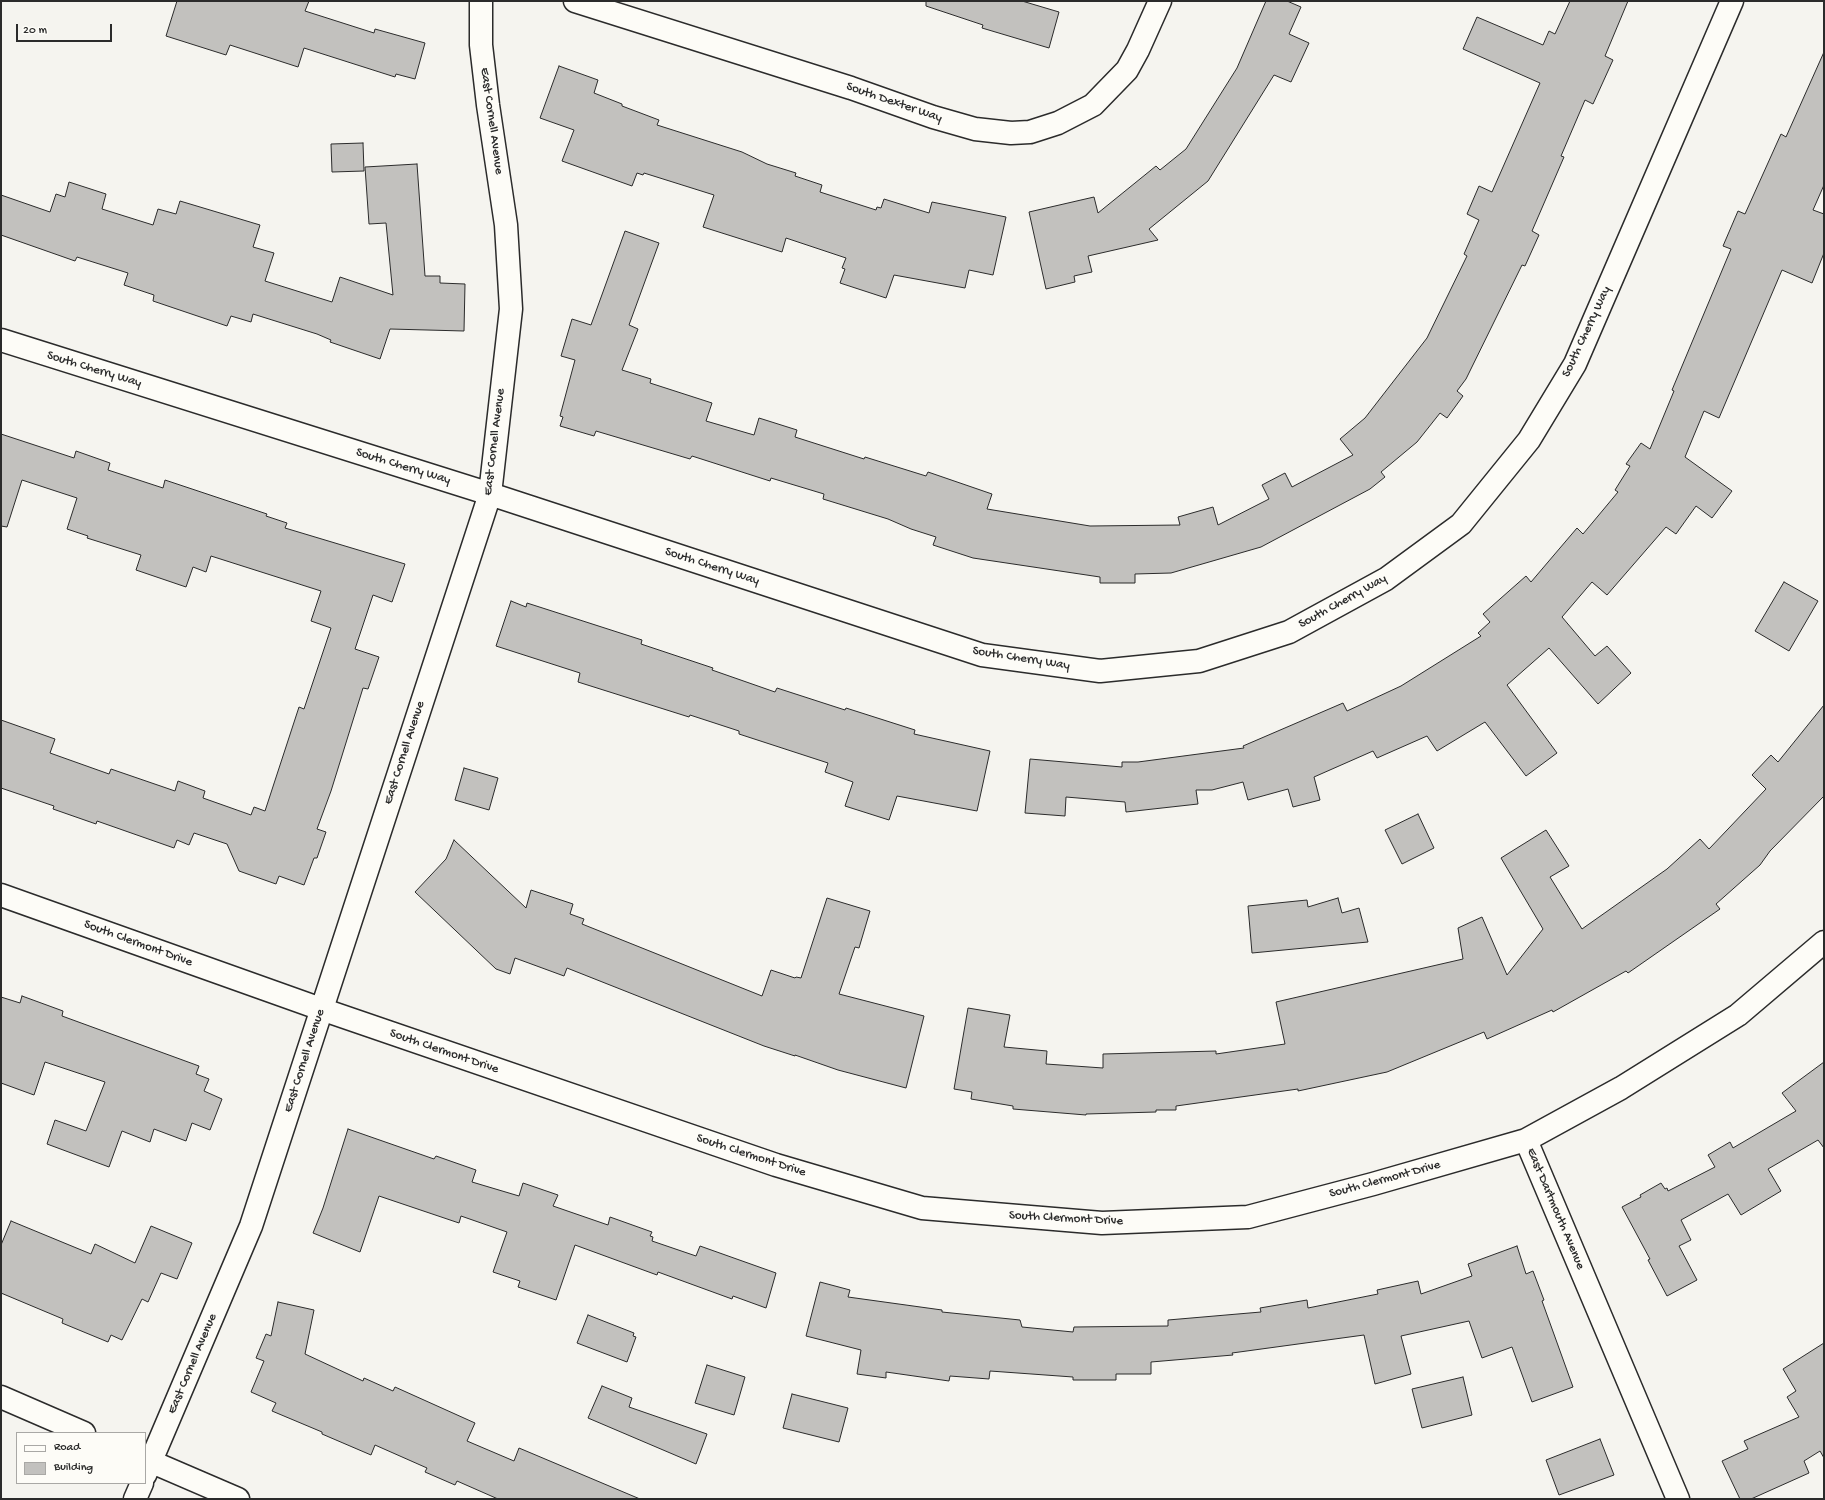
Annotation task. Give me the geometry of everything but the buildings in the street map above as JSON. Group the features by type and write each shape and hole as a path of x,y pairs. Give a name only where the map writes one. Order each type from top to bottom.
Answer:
{"street":[{"name":"East Cornell Avenue","path":"147,1465 247,1236 490,494 510,310 506,225 488,105 482,45 481,1"},
{"name":"South Dexter Way","path":"575,1 851,88 933,117 975,129 1010,133 1030,132 1058,123 1093,105 1127,70 1138,50 1160,1"},
{"name":"South Cherry Way","path":"1,340 490,494 982,655 1100,671 1199,661 1289,632 1386,579 1461,524 1529,440 1575,364 1732,1"},
{"name":"South Clermont Drive","path":"1,896 321,1009 776,1166 922,1208 1102,1223 1248,1217 1373,1184 1526,1140"},
{"name":"East Dartmouth Avenue","path":"1678,1499 1526,1140 1621,1088 1738,1015 1824,942"},
{"path":"1,1397 82,1432"},
{"path":"147,1465 238,1499"},
{"path":"135,1499 142,1484"}]}
